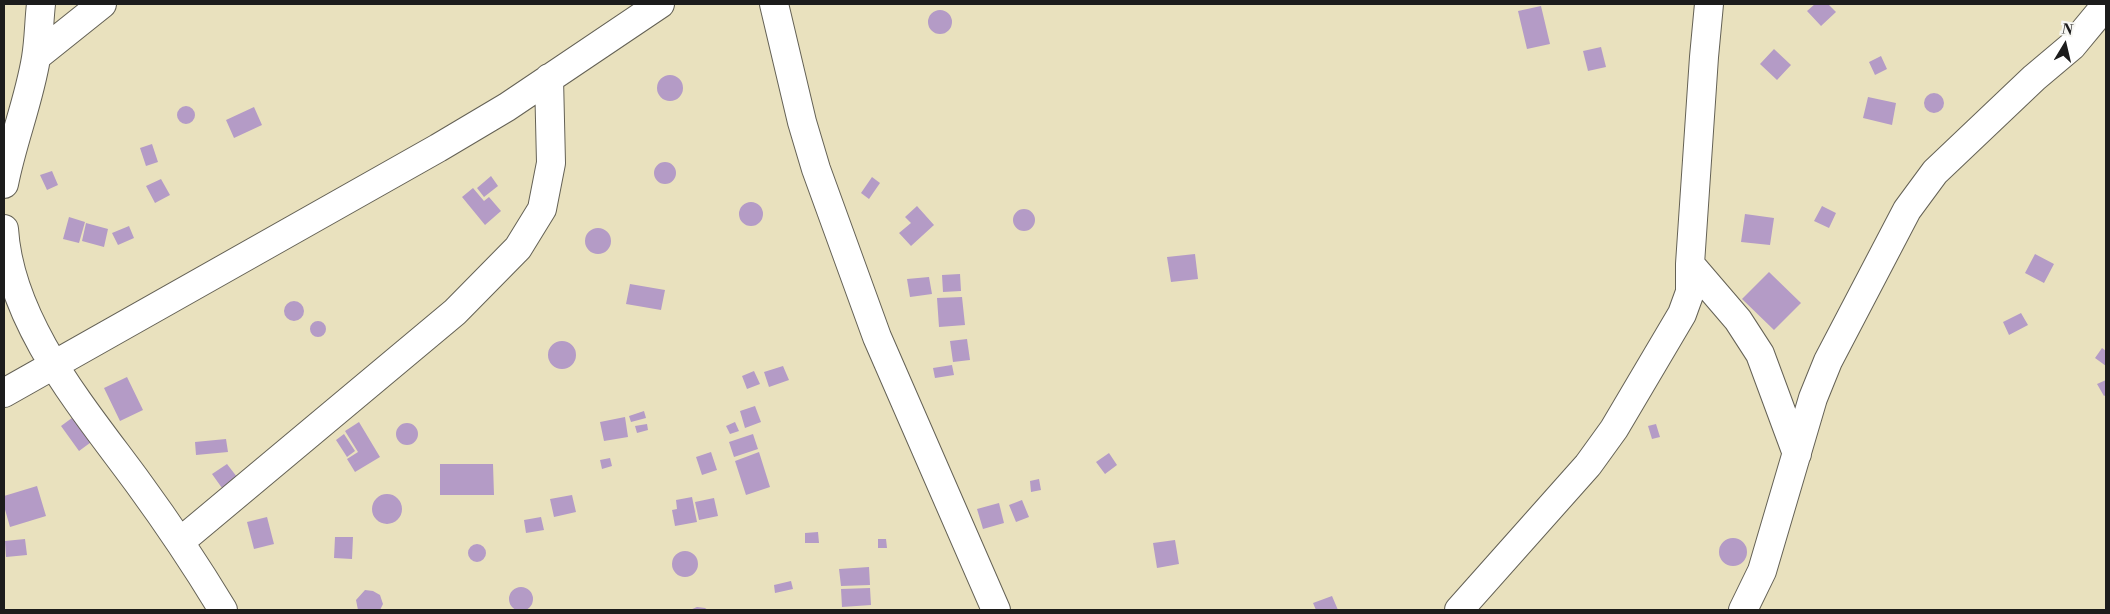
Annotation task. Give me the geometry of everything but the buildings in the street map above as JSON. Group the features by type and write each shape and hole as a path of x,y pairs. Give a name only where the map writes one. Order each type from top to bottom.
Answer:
{"street":[{"path":"4,184 10,152 30,87 36,56 41,4"},
{"path":"36,56 102,4"},
{"path":"4,393 438,148 549,78 660,4"},
{"path":"774,4 802,122 816,169 877,337 996,610"},
{"path":"1459,610 1588,465 1614,429 1682,314 1690,292 1690,264 1709,4"},
{"path":"1743,610 1762,571 1813,398 1828,361 1907,210 1935,172 2034,78 2072,46 2106,5"},
{"path":"181,541 455,312 518,248 542,209 551,163 549,78"},
{"path":"4,229 13,284 52,365 181,541 223,610"},
{"path":"1690,264 1738,320 1760,354 1797,454"}]}
